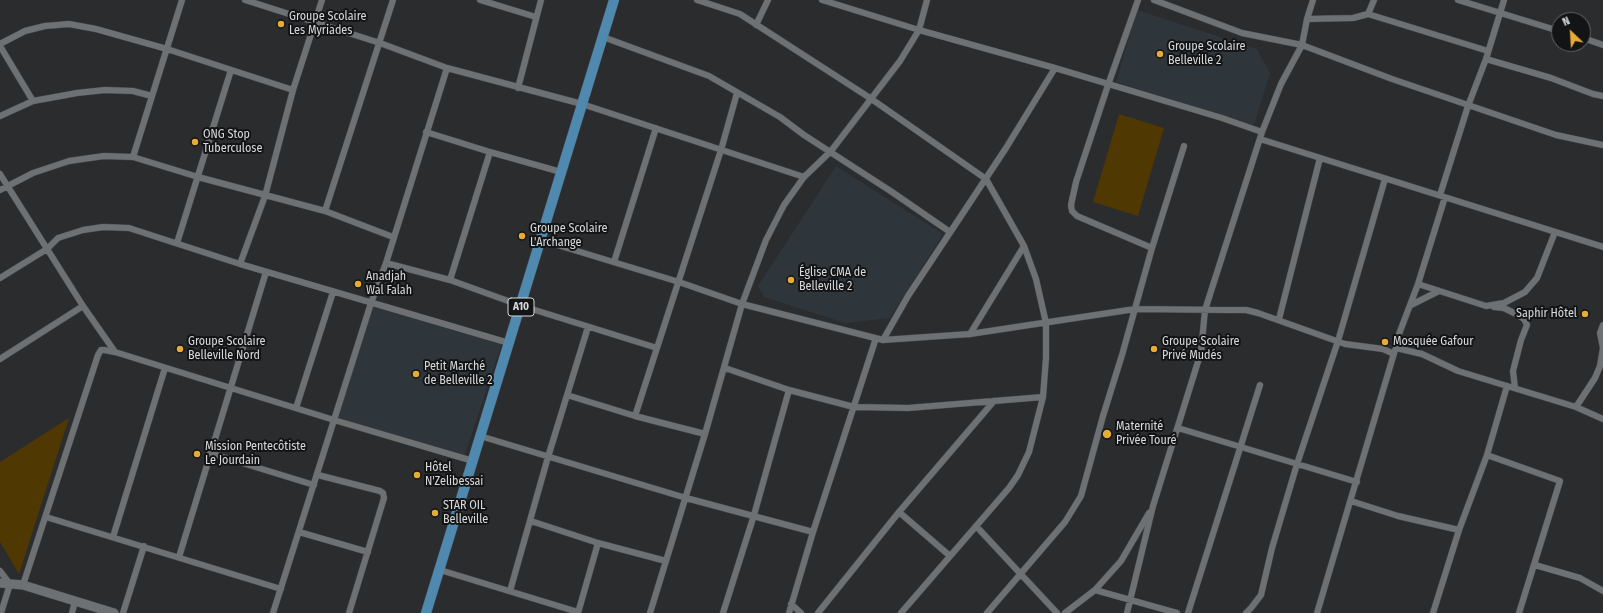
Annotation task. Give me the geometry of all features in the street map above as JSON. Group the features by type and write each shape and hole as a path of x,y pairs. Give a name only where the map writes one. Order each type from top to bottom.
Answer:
{"main road":[{"name":"A10","path":"426,613 509,343 522,306 561,172 614,0"}],"street":[{"path":"133,157 182,0"},
{"path":"244,0 380,43 447,68 582,104 804,177"},
{"path":"240,264 265,196 293,90 322,0"},
{"path":"325,212 393,0"},
{"path":"480,0 536,17"},
{"path":"518,88 541,0"},
{"path":"697,0 740,14 870,98 986,179 1024,246 1036,279 1046,323 1046,358 1043,397 1029,452 1018,475 1009,488 901,613"},
{"path":"756,25 768,0"},
{"path":"822,0 919,30 1055,68 1222,118 1262,132"},
{"path":"650,613 725,368 742,304 766,240 784,205 804,177 830,151 900,61 919,30 927,0"},
{"path":"1138,0 1108,84 1076,182 1071,205 1072,211 1077,216 1152,248"},
{"path":"1154,0 1242,33 1302,45 1468,106 1556,135 1603,145"},
{"path":"1127,613 1153,506 1201,352 1205,310 1262,132 1281,84 1302,45 1307,19 1313,0"},
{"path":"1368,14 1374,0"},
{"path":"1458,0 1551,28"},
{"path":"1317,613 1357,482 1395,351 1396,342 1418,284 1468,106 1486,59 1504,0"},
{"path":"1307,19 1353,18 1368,14 1488,51"},
{"path":"33,101 0,45 25,31 45,26 69,24 96,29 167,49 293,90"},
{"path":"603,37 708,76 780,117 804,135 950,232"},
{"path":"1591,41 1603,45"},
{"path":"1486,59 1551,78 1603,96"},
{"path":"274,613 371,303 386,263 447,68"},
{"path":"883,340 908,296 1006,148 1055,68"},
{"path":"177,243 231,70"},
{"path":"0,116 33,101 58,95 105,90 133,91 152,96"},
{"path":"636,416 721,150 737,93"},
{"path":"614,262 656,128"},
{"path":"426,132 561,172"},
{"path":"1260,139 1603,247"},
{"path":"987,613 1021,572 1066,522 1081,496 1152,248 1184,146"},
{"path":"450,280 490,152"},
{"path":"0,190 33,173 69,161 104,156 133,157 198,177 325,212 393,237"},
{"path":"1279,319 1320,158"},
{"path":"0,174 83,306 115,352"},
{"path":"1246,613 1261,596 1272,548 1297,464 1338,341 1385,179"},
{"path":"0,278 47,249 58,238 83,230 103,227 129,228 266,272 509,343"},
{"path":"1486,306 1504,303 1525,292 1537,278 1555,232"},
{"path":"541,240 679,282 742,304 883,340 901,340 970,334 1135,309 1246,310 1279,319 1350,345 1422,354 1458,372 1576,407 1603,419"},
{"path":"970,334 1024,246"},
{"path":"386,263 450,280 522,306 657,348"},
{"path":"178,557 266,272"},
{"path":"1418,284 1486,306 1504,308 1524,319 1528,325 1521,340 1513,371 1515,388"},
{"path":"1411,305 1439,291"},
{"path":"296,408 333,292"},
{"path":"0,359 83,306"},
{"path":"1576,407 1595,378 1600,366 1603,348 1600,334 1603,325"},
{"path":"510,591 548,457 588,327"},
{"path":"789,613 813,532 876,338"},
{"path":"23,585 98,355 101,350 115,352 334,420 473,461"},
{"path":"113,537 165,368"},
{"path":"725,368 789,390 854,407 908,408 1043,397"},
{"path":"1188,613 1260,385"},
{"path":"1433,613 1459,530 1487,455 1507,386"},
{"path":"723,613 754,515 789,390"},
{"path":"567,395 636,416 705,434"},
{"path":"818,613 899,512 994,401"},
{"path":"1178,428 1357,482"},
{"path":"480,436 686,498 813,532"},
{"path":"210,453 314,485"},
{"path":"1487,455 1560,481 1519,613"},
{"path":"318,475 383,493 384,498 349,613"},
{"path":"1351,501 1398,516 1459,530"},
{"path":"1065,613 1094,590 1121,562 1153,506"},
{"path":"899,512 950,556"},
{"path":"46,517 281,589"},
{"path":"530,521 598,543 666,561"},
{"path":"976,526 1021,572 1057,613"},
{"path":"299,532 368,552"},
{"path":"440,570 578,612 598,543"},
{"path":"123,613 144,546"},
{"path":"1535,565 1580,578 1603,591"},
{"path":"0,571 10,584"},
{"path":"0,583 23,585 114,613"},
{"path":"1,613 10,584"},
{"path":"1094,590 1131,599 1177,613"},
{"path":"72,613 75,601"},
{"path":"791,604 801,613"}],"shaded area":[{"path":"1137,10 1257,49 1270,73 1254,125 1116,82"},
{"path":"1119,114 1164,128 1138,216 1093,202"},
{"path":"836,166 943,234 890,318 845,323 764,297 758,286"},
{"path":"372,305 502,343 464,457 338,419"},
{"path":"69,418 19,574 0,542 0,462"}],"place":[{"name":"Groupe Scolaire Les Myriades","path":"281,24"},
{"name":"Groupe Scolaire Belleville 2","path":"1160,54"},
{"name":"ONG Stop Tuberculose","path":"195,142"},
{"name":"Groupe Scolaire L'Archange","path":"522,236"},
{"name":"Église CMA de Belleville 2","path":"791,280"},
{"name":"Anadjah Wal Falah","path":"358,284"},
{"name":"Saphir Hôtel","path":"1585,314"},
{"name":"Mosquée Gafour","path":"1385,342"},
{"name":"Groupe Scolaire Belleville Nord","path":"180,349"},
{"name":"Groupe Scolaire Privé Mudés","path":"1154,349"},
{"name":"Petit Marché de Belleville 2","path":"416,374"},
{"name":"Maternité Privée Touré","path":"1107,434"},
{"name":"Mission Pentecôtiste Le Jourdain","path":"197,454"},
{"name":"Hôtel N'Zelibessai","path":"417,475"},
{"name":"STAR OIL Belleville","path":"435,513"}]}
